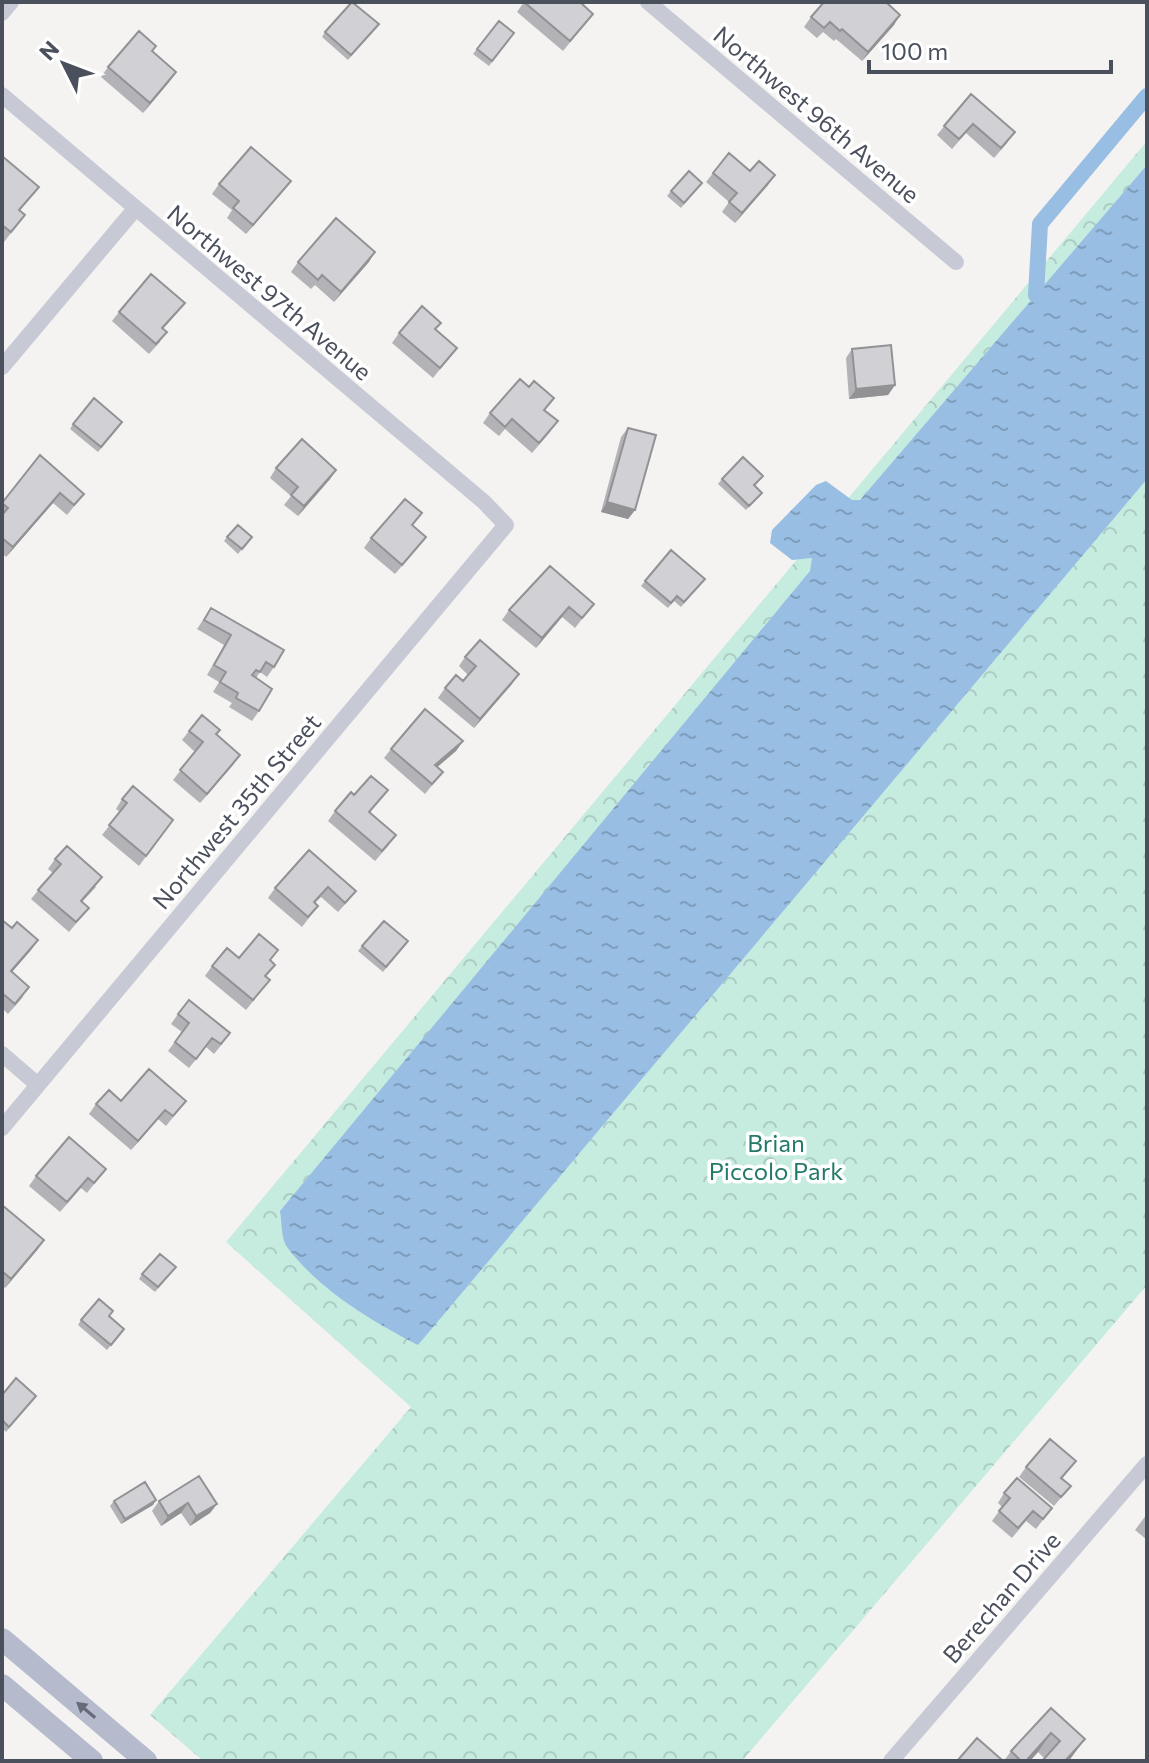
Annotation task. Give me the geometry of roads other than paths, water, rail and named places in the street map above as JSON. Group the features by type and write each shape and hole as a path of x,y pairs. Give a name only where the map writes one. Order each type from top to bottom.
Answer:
{"main road":[{"path":"2,1639 146,1761"},
{"path":"2,1685 92,1761"}],"street":[{"path":"2,13 11,2"},
{"name":"Northwest 96th Avenue","path":"648,2 956,262"},
{"name":"Northwest 97th Avenue","path":"2,95 484,502 506,525"},
{"path":"2,367 135,209"},
{"name":"Northwest 35th Street","path":"2,1128 506,525"},
{"path":"2,1054 38,1085"},
{"name":"Berechan Drive","path":"891,1761 1147,1464"}],"water":[{"path":"1147,165 1147,479 418,1345 348,1304 300,1263 287,1247 280,1211 810,571 812,558 792,560 770,543 772,530 816,485 826,481 852,500 860,500"}],"waterway":[{"path":"1036,295 1040,224 1147,96"}],"park label":[{"name":"Brian Piccolo Park","path":"776,1156"}]}
